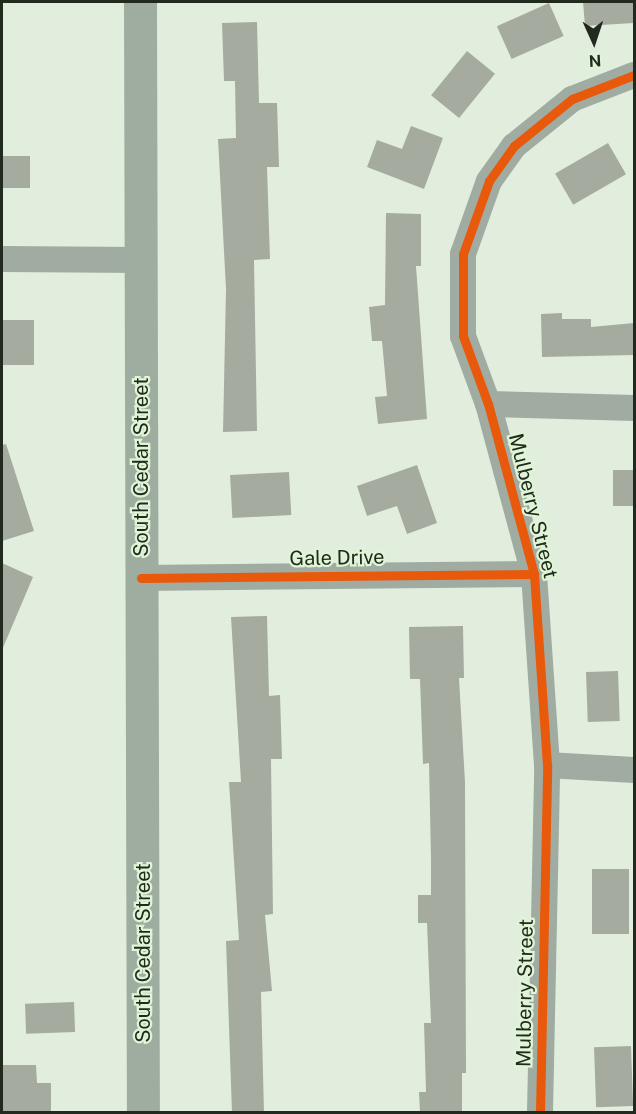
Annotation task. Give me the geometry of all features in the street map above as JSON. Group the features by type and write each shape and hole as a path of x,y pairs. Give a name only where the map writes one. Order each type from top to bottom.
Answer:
{"main road":[{"name":"South Cedar Street","path":"140,2 143,1113"}],"street":[{"name":"Mulberry Street","path":"540,1113 548,765 534,574 488,404 474,374 461,317 463,254 470,226 489,181 514,146 572,99 634,75"},
{"path":"2,259 141,260"},
{"path":"488,404 634,408"},
{"name":"Gale Drive","path":"141,578 534,574"},
{"path":"548,765 634,770"}],"building":[{"path":"583,2 634,2 634,23 585,26"},
{"path":"549,3 564,36 512,59 497,26"},
{"path":"257,22 259,103 277,103 279,167 267,167 270,259 254,260 257,431 223,432 226,289 218,139 236,138 235,81 224,81 222,23"},
{"path":"467,51 495,74 459,118 431,95"},
{"path":"411,126 443,138 424,189 367,167 377,140 402,149"},
{"path":"608,143 626,174 573,205 555,174"},
{"path":"2,156 30,156 30,188 2,188"},
{"path":"386,213 421,214 421,266 416,266 427,419 378,424 375,397 387,396 382,341 372,341 369,307 385,305"},
{"path":"562,313 562,319 591,319 591,327 634,323 634,355 542,357 541,314"},
{"path":"2,320 34,320 34,365 2,365"},
{"path":"6,444 34,531 2,541 2,445"},
{"path":"417,465 437,523 407,534 397,506 367,516 357,486"},
{"path":"613,470 634,470 634,506 613,506"},
{"path":"289,472 291,515 232,518 230,475"},
{"path":"2,563 33,577 2,650"},
{"path":"267,616 269,696 280,695 282,759 271,759 273,914 265,915 272,991 261,992 264,1113 232,1113 226,941 239,940 229,782 241,782 231,617"},
{"path":"463,626 464,678 459,678 465,782 466,1073 462,1073 462,1113 420,1113 419,1092 426,1092 424,1023 431,1023 427,923 418,923 418,895 431,895 429,763 423,764 420,679 410,679 409,627"},
{"path":"618,671 620,721 588,722 586,672"},
{"path":"592,869 629,869 629,934 592,934"},
{"path":"74,1002 75,1032 26,1034 25,1004"},
{"path":"631,1046 633,1106 596,1107 594,1047"},
{"path":"2,1065 36,1065 37,1083 51,1083 51,1113 2,1113"}],"cycle path":[{"path":"540,1112 547,765 534,574 488,404 463,336 463,254 489,181 514,146 572,99 634,75"},
{"path":"141,578 534,574"}]}
